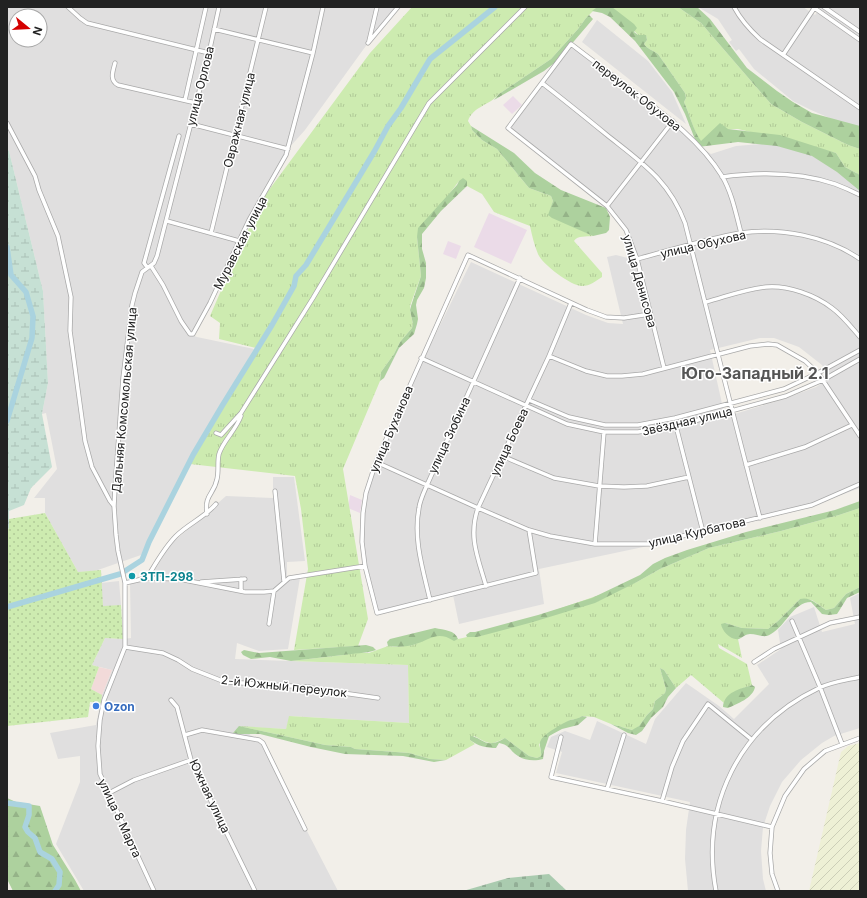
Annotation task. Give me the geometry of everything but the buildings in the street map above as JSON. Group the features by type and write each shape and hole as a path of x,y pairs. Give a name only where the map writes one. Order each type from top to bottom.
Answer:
{"street":[{"path":"68,7 87,23 209,53"},
{"name":"улица Орлова","path":"185,100 206,7"},
{"name":"улица Орлова","path":"142,272 154,263 157,256 209,53 219,7"},
{"name":"Овражная улица","path":"211,232 266,7"},
{"name":"Муравская улица","path":"149,266 163,286 190,334 193,334 210,303 239,241 288,149 314,53 323,7"},
{"path":"377,7 368,43 398,7"},
{"path":"216,433 221,435 241,413 313,298 429,102 525,7"},
{"path":"734,7 749,29 760,39 860,108"},
{"path":"783,55 814,7 860,40"},
{"path":"824,7 860,32"},
{"path":"214,29 314,53"},
{"name":"переулок Обухова","path":"542,83 572,44 673,121 712,162 722,177 732,198 742,233"},
{"path":"115,62 112,76 115,84 196,103"},
{"path":"542,83 642,162 659,178 672,194 681,210 706,302 717,354 760,518"},
{"name":"улица Денисова","path":"542,83 508,128 607,206 626,230 637,259 664,368"},
{"path":"607,206 673,121"},
{"path":"7,123 35,176 39,190 58,236 71,297 70,331 85,440 92,467 110,502 114,506"},
{"path":"191,124 288,149"},
{"path":"149,266 144,263 179,136"},
{"path":"171,165 181,165"},
{"path":"722,177 744,174 773,174 806,177 834,184 860,195"},
{"path":"167,221 239,241"},
{"name":"улица Обухова","path":"637,259 742,233 768,232 789,233 810,237 852,253 860,259"},
{"name":"улица Буханова","path":"430,600 377,613 364,566 362,542 363,513 366,493 376,462 468,254 520,278"},
{"name":"Дальняя Комсомольская улица","path":"126,583 118,551 114,506 123,378 132,305 142,272"},
{"path":"520,278 606,317 624,318 650,314"},
{"name":"улица Зюбина","path":"430,600 421,561 417,533 419,508 426,485 520,278"},
{"path":"706,302 749,290 767,287 784,288 815,298 832,308 860,337"},
{"name":"улица Боева","path":"486,586 473,538 474,520 478,508 549,356 571,302"},
{"path":"549,356 586,371 607,376 643,374 750,346 768,344 777,345 805,361 818,373 860,436"},
{"name":"Звёздная улица","path":"529,400 569,417 608,425 638,425 667,420 784,389 818,373 860,350"},
{"name":"Звёздная улица","path":"421,358 567,424 604,432 638,432 676,426 786,396 823,380 860,359"},
{"path":"207,514 205,503 214,488 217,479 219,454 233,433 241,413"},
{"path":"746,465 805,447 852,425"},
{"path":"676,426 703,532"},
{"path":"595,544 604,432"},
{"path":"502,456 554,478 599,486 647,486 689,477"},
{"name":"улица Курбатова","path":"376,462 529,530 550,536 595,544 649,544 703,532 812,504 860,484"},
{"path":"275,491 284,581"},
{"path":"147,578 165,550 177,535 207,514 216,504"},
{"path":"430,600 536,573 529,530"},
{"path":"269,624 274,591 284,581 297,576 364,566"},
{"path":"126,583 147,578 180,579 243,591 274,591"},
{"path":"196,582 243,579 243,591"},
{"name":"улица 8 Марта","path":"126,583 126,647 104,700 100,720 98,763 100,774 154,891"},
{"path":"754,662 774,649 799,636 830,623 860,617"},
{"path":"792,621 842,744"},
{"name":"2-й Южный переулок","path":"126,647 163,653 178,660 192,670 225,682 309,687 332,693 343,692 378,698"},
{"path":"716,891 712,868 712,836 716,814 732,768 751,739 762,727 784,708 820,687 860,677"},
{"name":"Южная улица","path":"171,700 177,707 191,760 255,891"},
{"path":"662,801 672,767 683,741 708,704 751,739"},
{"path":"185,735 202,730 260,740 263,742 305,829"},
{"path":"607,789 624,735"},
{"path":"561,737 551,777 772,827"},
{"path":"778,891 772,874 770,852 772,827 786,796 804,769 825,751 860,738"},
{"path":"109,793 134,780 191,760"}],"shaded area":[{"path":"7,7 398,7 368,43 305,130 288,149 249,220 192,335 254,349 193,455 141,555 95,571 78,572 45,513 45,498 34,498 57,469 46,413 42,414 48,383 43,291 9,151 7,149"},
{"path":"698,7 803,7 815,15 821,7 860,7 860,131 793,101 754,69 739,49 736,51 729,42 732,40 718,19"},
{"path":"597,20 648,61 672,92 686,124 582,42"},
{"path":"571,46 673,123 690,140 711,154 736,146 775,143 811,155 860,185 860,488 811,506 759,520 648,546 539,569 544,604 459,624 453,595 376,614 362,543 365,495 375,463 471,262 586,315 608,323 623,324 607,257 616,255 636,260 626,231 607,208 508,129","holes":["760,338 774,338 799,347 822,365 829,379 816,387 784,399 725,417 710,350"]},
{"path":"513,96 522,105 512,114 503,105"},
{"path":"489,213 527,230 511,264 474,247"},
{"path":"448,241 461,246 456,259 443,254"},
{"path":"273,477 294,477 305,561 287,562 287,581 300,578 288,649 259,651 237,643 235,659 408,665 409,723 290,716 286,729 240,727 262,744 338,891 84,891 56,844 80,782 80,756 58,759 50,733 96,725 102,695 112,670 92,665 105,638 131,638 130,583 149,579 170,545 226,496 273,498"},
{"path":"350,495 362,500 360,513 348,508"},
{"path":"119,581 121,605 103,607 101,583"},
{"path":"860,593 860,728 834,736 822,743 801,760 782,782 770,806 763,827 761,851 763,879 766,891 688,891 685,859 686,830 690,802 556,773 562,752 547,747 551,737 565,731 590,740 597,721 646,744 655,719 686,683 719,706 734,719 769,684 757,665 781,649 778,630 790,617 814,607 822,632 855,624 850,598"},
{"path":"99,667 112,670 102,695 91,689"}],"green space":[{"path":"412,7 597,7 551,59 491,101 477,109 470,116 468,121 472,130 482,140 497,149 529,188 551,196 553,201 549,215 593,236 580,237 574,241 602,273 602,277 585,286 577,285 564,279 551,269 538,254 530,226 494,212 482,194 467,186 467,181 459,181 417,237 421,276 410,306 413,324 412,328 400,342 394,354 381,372 380,381 343,469 368,619 358,646 294,650 308,569 301,509 295,476 190,464 256,348 219,339 220,323 210,316 242,242 266,194 370,53"},
{"path":"597,7 612,7 634,24 637,28 634,32 638,35 646,35 647,40 644,44 658,54 685,93 686,98 684,102 701,141 720,123 728,129 780,135 836,153 845,167 860,175 860,191 837,172 812,156 777,146 738,142 698,147 685,114 674,92 635,41 610,17 602,13 592,11"},
{"path":"612,7 678,7 701,23 771,104 802,122 848,145 860,149 860,175 845,167 836,153 738,129 718,131 701,142 684,102 686,98 685,93 658,54 644,44 647,40 646,36 638,35"},
{"path":"678,7 697,7 710,19 747,68 793,102 812,113 860,126 860,149 848,145 802,122 771,104 701,23"},
{"path":"589,15 593,19 557,61 544,71 494,100 499,94 551,59"},
{"path":"471,126 514,153 535,173 561,190 606,208 610,217 609,230 606,233 593,236 548,215 553,201 551,196 529,188 497,149 482,140 472,130"},
{"path":"7,149 9,151 43,291 48,383 42,414 52,467 31,488 24,505 9,511 9,528 7,531"},
{"path":"463,178 467,181 467,186 441,211 422,234 422,249 426,263 426,278 424,288 417,300 416,305 418,319 417,324 414,334 399,348 384,378 380,381 381,372 394,354 400,342 412,328 413,324 410,310 421,276 417,237 418,228"},
{"path":"860,501 860,508 839,515 781,531 709,548 660,569 595,603 477,637 467,637 466,635 470,632 475,632 538,615 592,598 640,575 653,564 687,550 746,532 835,510"},
{"path":"860,508 860,587 846,594 834,608 826,610 812,600 800,599 768,629 742,628 725,623 734,638 738,639 742,658 718,644 719,648 747,664 752,685 732,694 724,703 691,675 676,688 664,670 660,668 666,689 665,693 655,701 653,709 636,729 632,730 594,717 582,716 578,719 570,720 539,744 541,756 537,758 529,756 505,738 490,743 474,736 470,740 475,744 446,760 430,759 409,753 325,745 239,726 286,729 289,716 409,723 408,665 291,661 352,653 369,653 388,646 396,647 413,645 438,635 447,636 454,640 467,637 477,637 637,582 660,569 709,548 781,531"},
{"path":"45,513 78,572 101,570 103,606 121,605 123,639 105,638 92,665 99,667 91,689 102,695 101,703 90,702 88,717 7,726 7,531 9,528 9,519"},
{"path":"860,587 860,592 847,598 837,614 822,614 811,602 805,603 794,610 781,626 768,635 763,636 749,634 736,639 727,635 721,624 725,623 742,628 768,629 800,599 804,598 811,600 826,610 834,608 846,594"},
{"path":"435,628 452,632 458,639 454,641 443,636 438,636 410,646 388,646 387,642 390,639"},
{"path":"366,645 373,647 376,650 364,653 291,661 270,657 251,659 243,655 241,652 244,650 259,653"},
{"path":"660,668 664,670 676,688 668,697 663,707 651,718 642,731 636,735 628,733 611,724 632,730 639,726 653,709 655,701 665,693 666,689"},
{"path":"752,685 755,687 754,691 748,697 728,708 723,707 726,698 729,695"},
{"path":"582,716 587,717 578,725 562,729 549,736 543,759 540,760 521,758 503,744 499,743 496,748 489,748 470,740 470,736 473,736 484,742 494,743 505,738 529,756 537,758 541,756 540,742 543,738 570,720"},
{"path":"239,726 325,745 409,753 430,759 446,760 434,762 403,756 345,754 260,734 233,733"},
{"path":"860,743 860,891 809,891 841,752 848,746"},
{"path":"7,798 16,802 40,806 53,845 81,891 13,891 7,879"},
{"path":"549,874 567,891 463,891 508,878"}],"waterway":[{"path":"125,571 142,560 149,542 193,455 272,325 294,286 296,276 306,265 388,126 401,108 430,59 495,7"},
{"path":"7,247 11,275 26,292 33,316 32,338 7,421"},
{"path":"7,607 120,574"},
{"path":"7,803 29,806 29,815 25,827 35,838 40,852 52,859 60,872 59,885 55,891"}],"place":[{"name":"ЗТП-298","path":"132,576"},
{"name":"Ozon","path":"96,706"}],"district":[{"name":"Юго-Западный 2.1","path":"755,373"}]}
